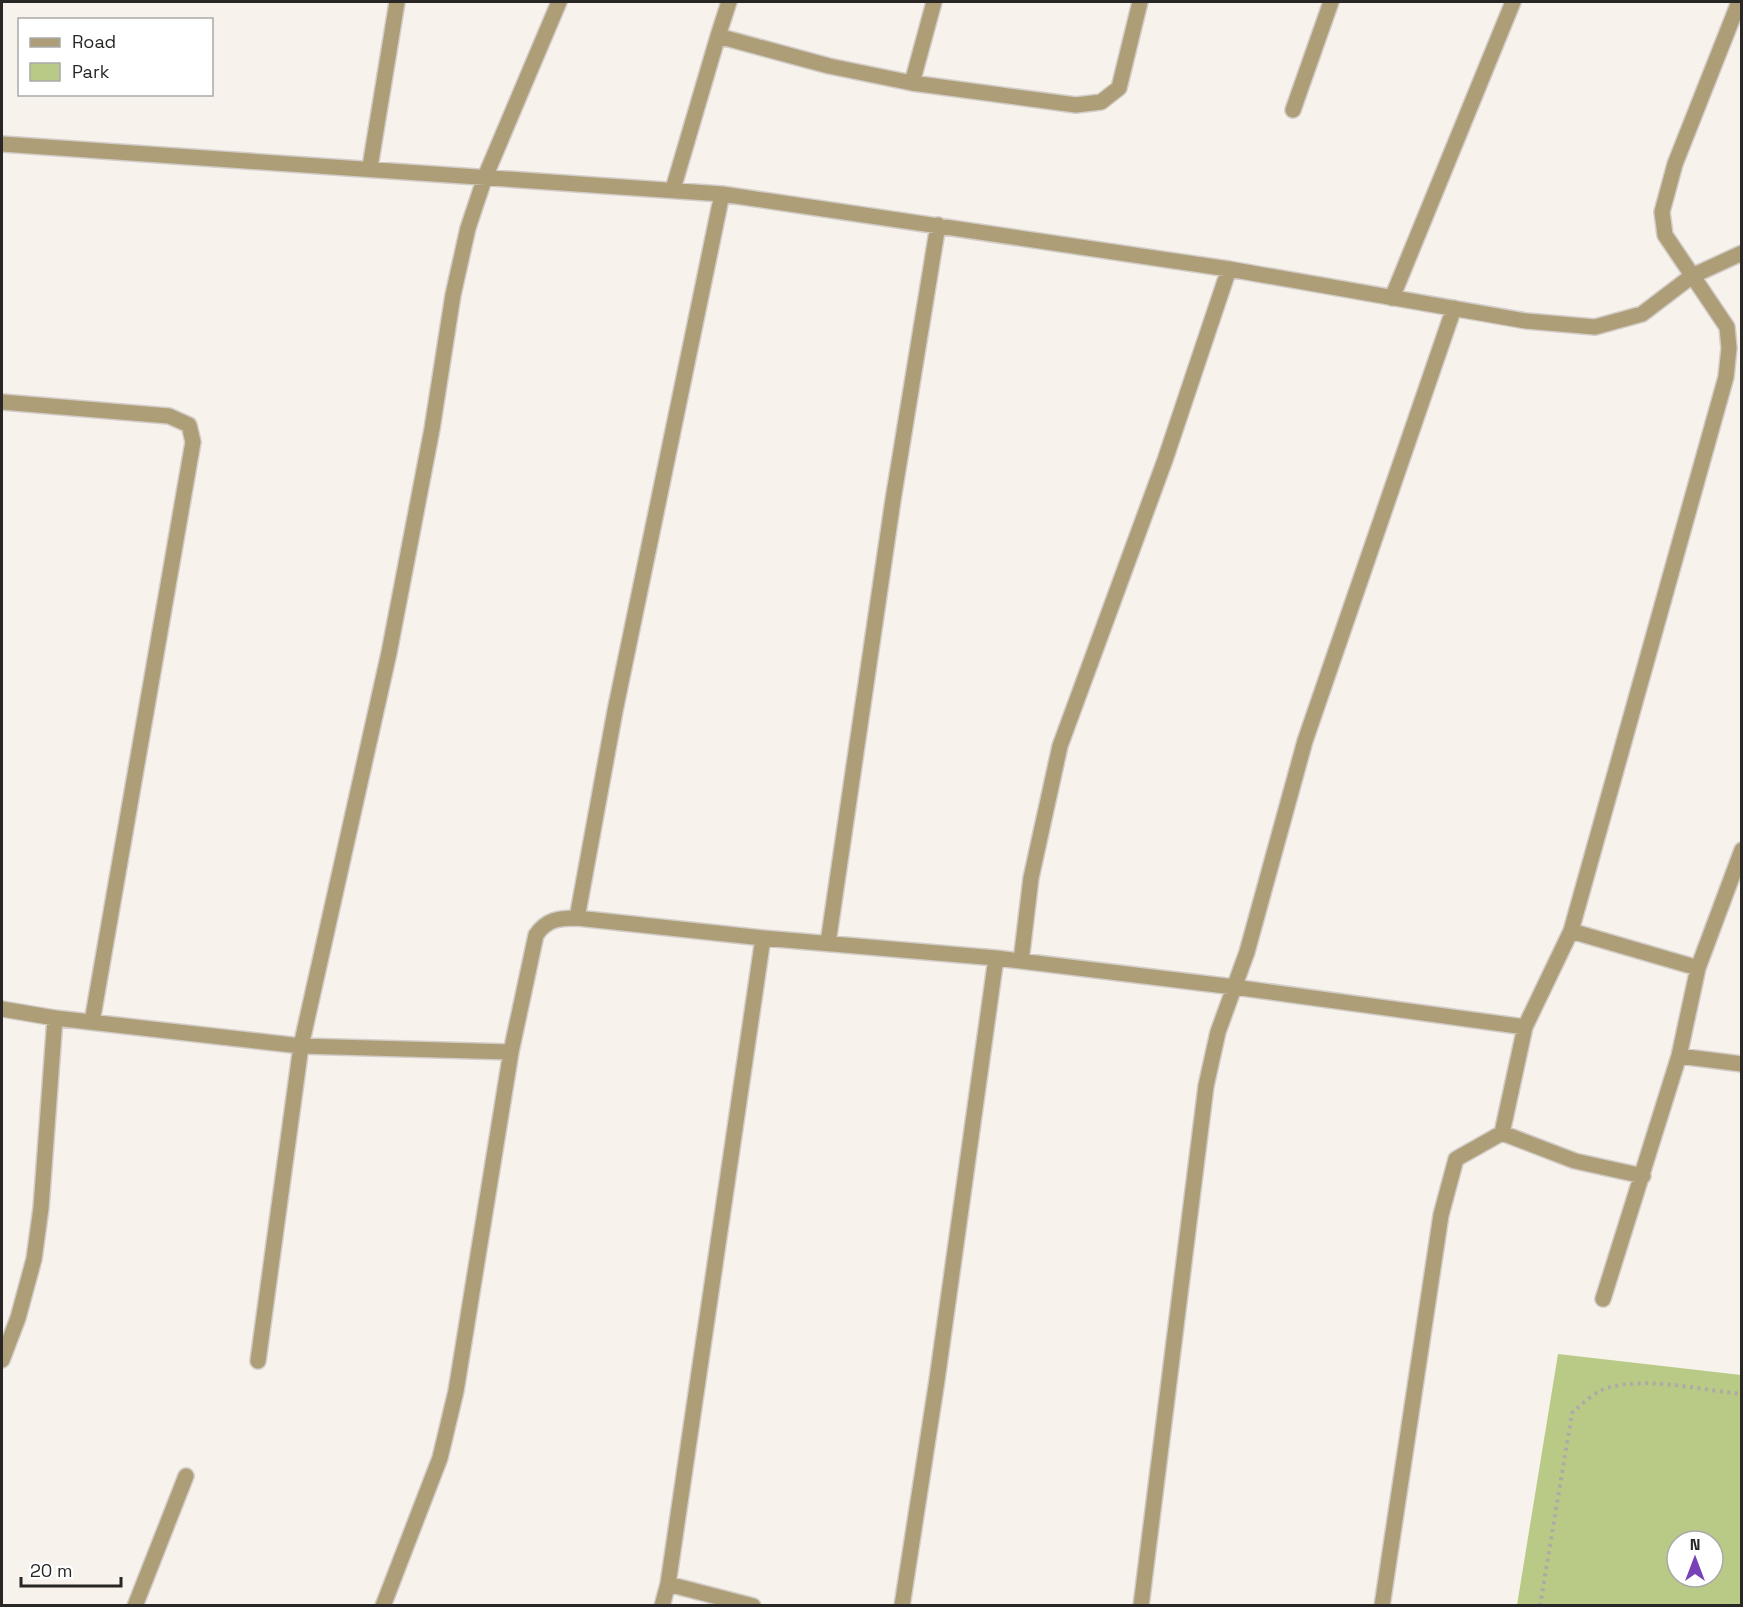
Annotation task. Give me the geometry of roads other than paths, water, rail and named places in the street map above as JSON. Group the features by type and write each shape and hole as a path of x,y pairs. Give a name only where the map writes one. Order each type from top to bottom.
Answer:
{"street":[{"path":"370,167 397,2"},
{"path":"258,1361 301,1046 389,653 432,429 453,295 468,228 485,177 559,2"},
{"path":"673,189 729,2"},
{"path":"912,83 934,2"},
{"path":"718,36 830,66 912,83 1076,105 1101,102 1119,88 1140,2"},
{"path":"1293,110 1330,2"},
{"path":"1392,298 1513,2"},
{"path":"1382,1605 1441,1215 1456,1160 1502,1133 1525,1027 1571,931 1726,376 1729,348 1727,327 1665,236 1662,212 1675,164 1734,33 1739,2"},
{"path":"2,144 370,167 722,194 1229,269 1526,321 1595,327 1642,314 1692,276 1742,253"},
{"path":"577,918 618,699 722,194"},
{"path":"828,943 893,500 939,225"},
{"path":"1021,962 1031,878 1060,746 1165,460 1229,269"},
{"path":"1141,1605 1206,1086 1218,1032 1252,933 1305,741 1454,309"},
{"path":"2,402 169,416 189,425 193,442 92,1022"},
{"path":"1603,1299 1679,1056 1698,968 1742,850"},
{"path":"383,1605 440,1458 456,1391 511,1052 537,935 544,924 559,918 577,918 763,938 996,958 1234,987 1525,1027"},
{"path":"1571,931 1698,968"},
{"path":"662,1605 669,1584 763,938"},
{"path":"902,1605 937,1380 996,958"},
{"path":"2,1009 55,1018 301,1046 511,1052"},
{"path":"2,1360 18,1318 34,1259 41,1208 55,1018"},
{"path":"1679,1056 1742,1064"},
{"path":"1502,1133 1575,1161 1643,1176"},
{"path":"135,1605 186,1476"},
{"path":"669,1584 753,1605"}]}
